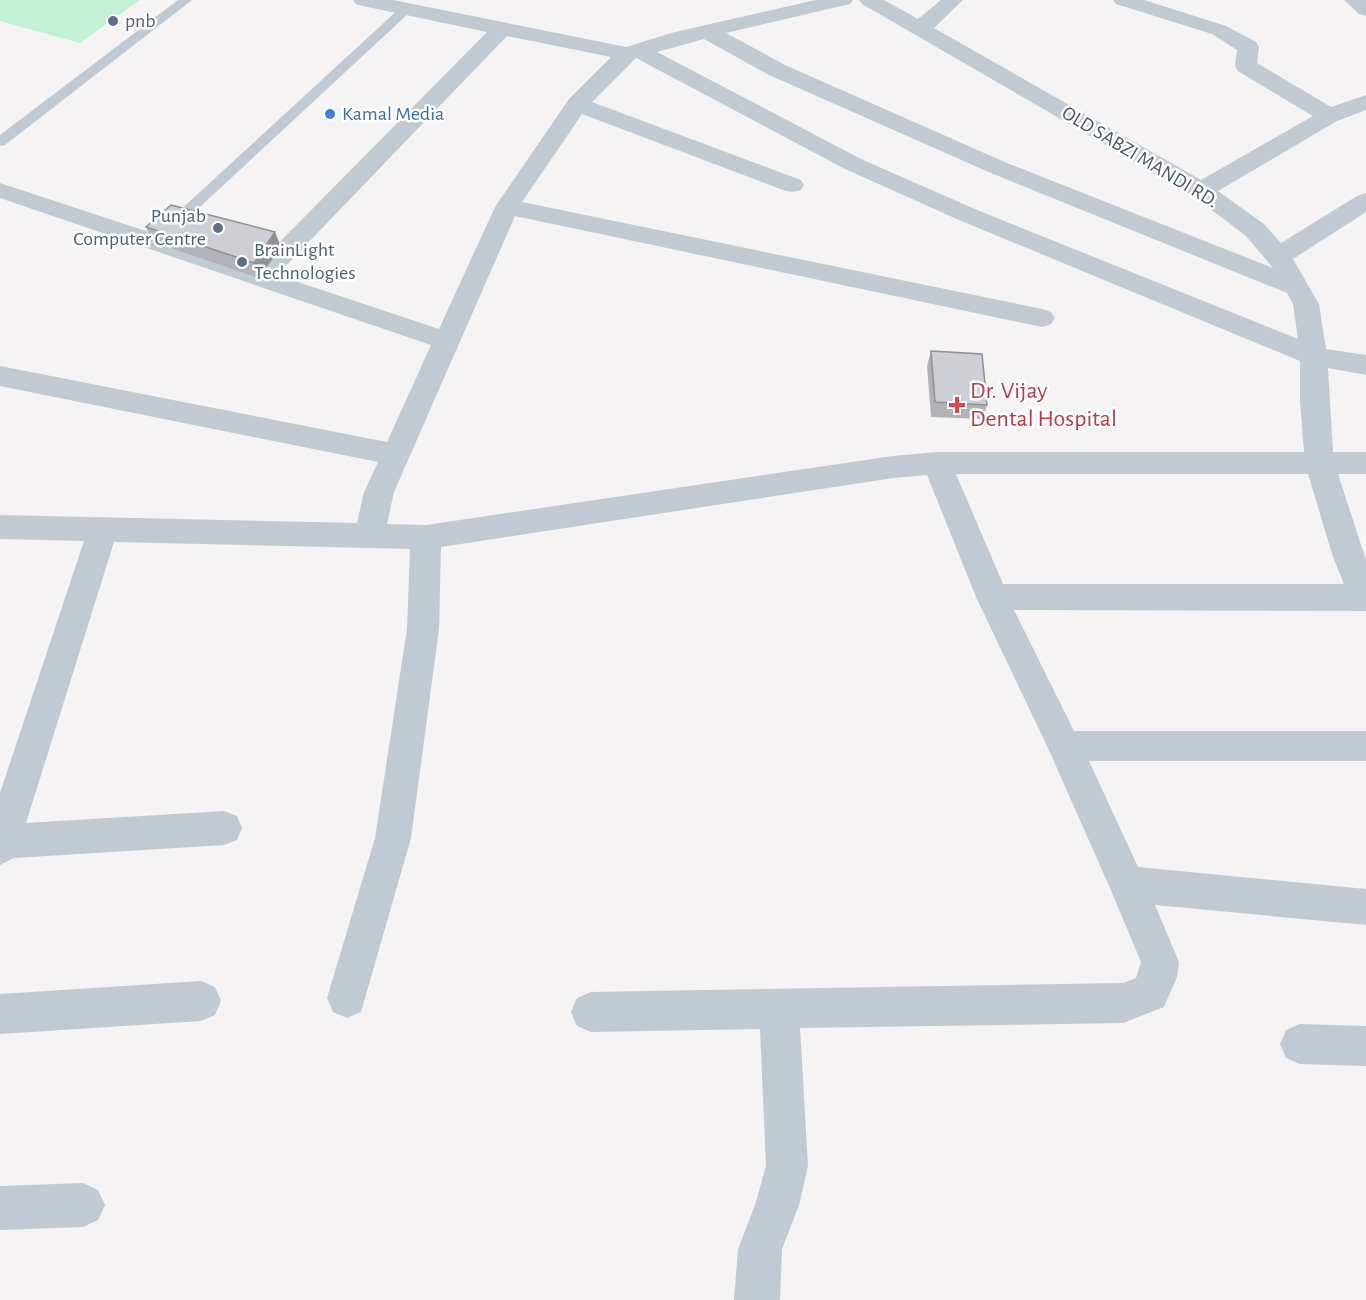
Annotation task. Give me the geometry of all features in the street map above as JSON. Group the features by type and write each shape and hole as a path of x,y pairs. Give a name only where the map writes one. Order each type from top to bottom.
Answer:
{"street":[{"path":"363,0 405,10 632,52 853,164 968,215 1314,356 1366,365"},
{"path":"369,537 379,492 507,207 577,104 632,52 843,0"},
{"name":"OLD SABZI MANDI RD.","path":"869,0 1201,190 1255,230 1279,256 1306,304 1314,356 1314,401 1319,462 1349,557 1366,598"},
{"path":"920,29 953,0"},
{"path":"1123,0 1219,30 1234,37 1248,47 1246,66 1329,116"},
{"path":"259,278 503,28"},
{"path":"709,33 777,70 999,168 1296,287"},
{"path":"1201,190 1329,116 1366,102"},
{"path":"577,104 792,185"},
{"path":"0,190 447,341"},
{"path":"1279,256 1366,201"},
{"path":"507,207 1042,318"},
{"path":"0,376 396,455"},
{"path":"591,1012 1123,1003 1150,993 1160,962 1064,746 992,597 938,463"},
{"path":"0,527 426,537 881,469 938,463 1366,463"},
{"path":"103,529 1,844 224,828"},
{"path":"347,998 393,838 423,629 426,537"},
{"path":"992,597 1366,598"},
{"path":"1064,746 1366,746"},
{"path":"1127,884 1366,907"},
{"path":"0,1014 201,1001"},
{"path":"757,1300 760,1249 777,1205 787,1166 779,1009"},
{"path":"1300,1044 1366,1047"},
{"path":"0,1208 83,1205"}],"lane":[{"path":"0,142 186,0"},
{"path":"153,242 405,10"}],"green space":[{"path":"0,0 140,0 80,43 0,21"}],"building":[{"path":"171,205 275,232 254,263 146,227"},
{"path":"931,351 982,354 987,405 935,402"}],"place":[{"name":"pnb","path":"113,21"},
{"name":"Kamal Media","path":"330,114"},
{"name":"Punjab Computer Centre","path":"218,228"},
{"name":"BrainLight Technologies","path":"242,262"},
{"name":"Dr. Vijay Dental Hospital","path":"957,405"}]}
